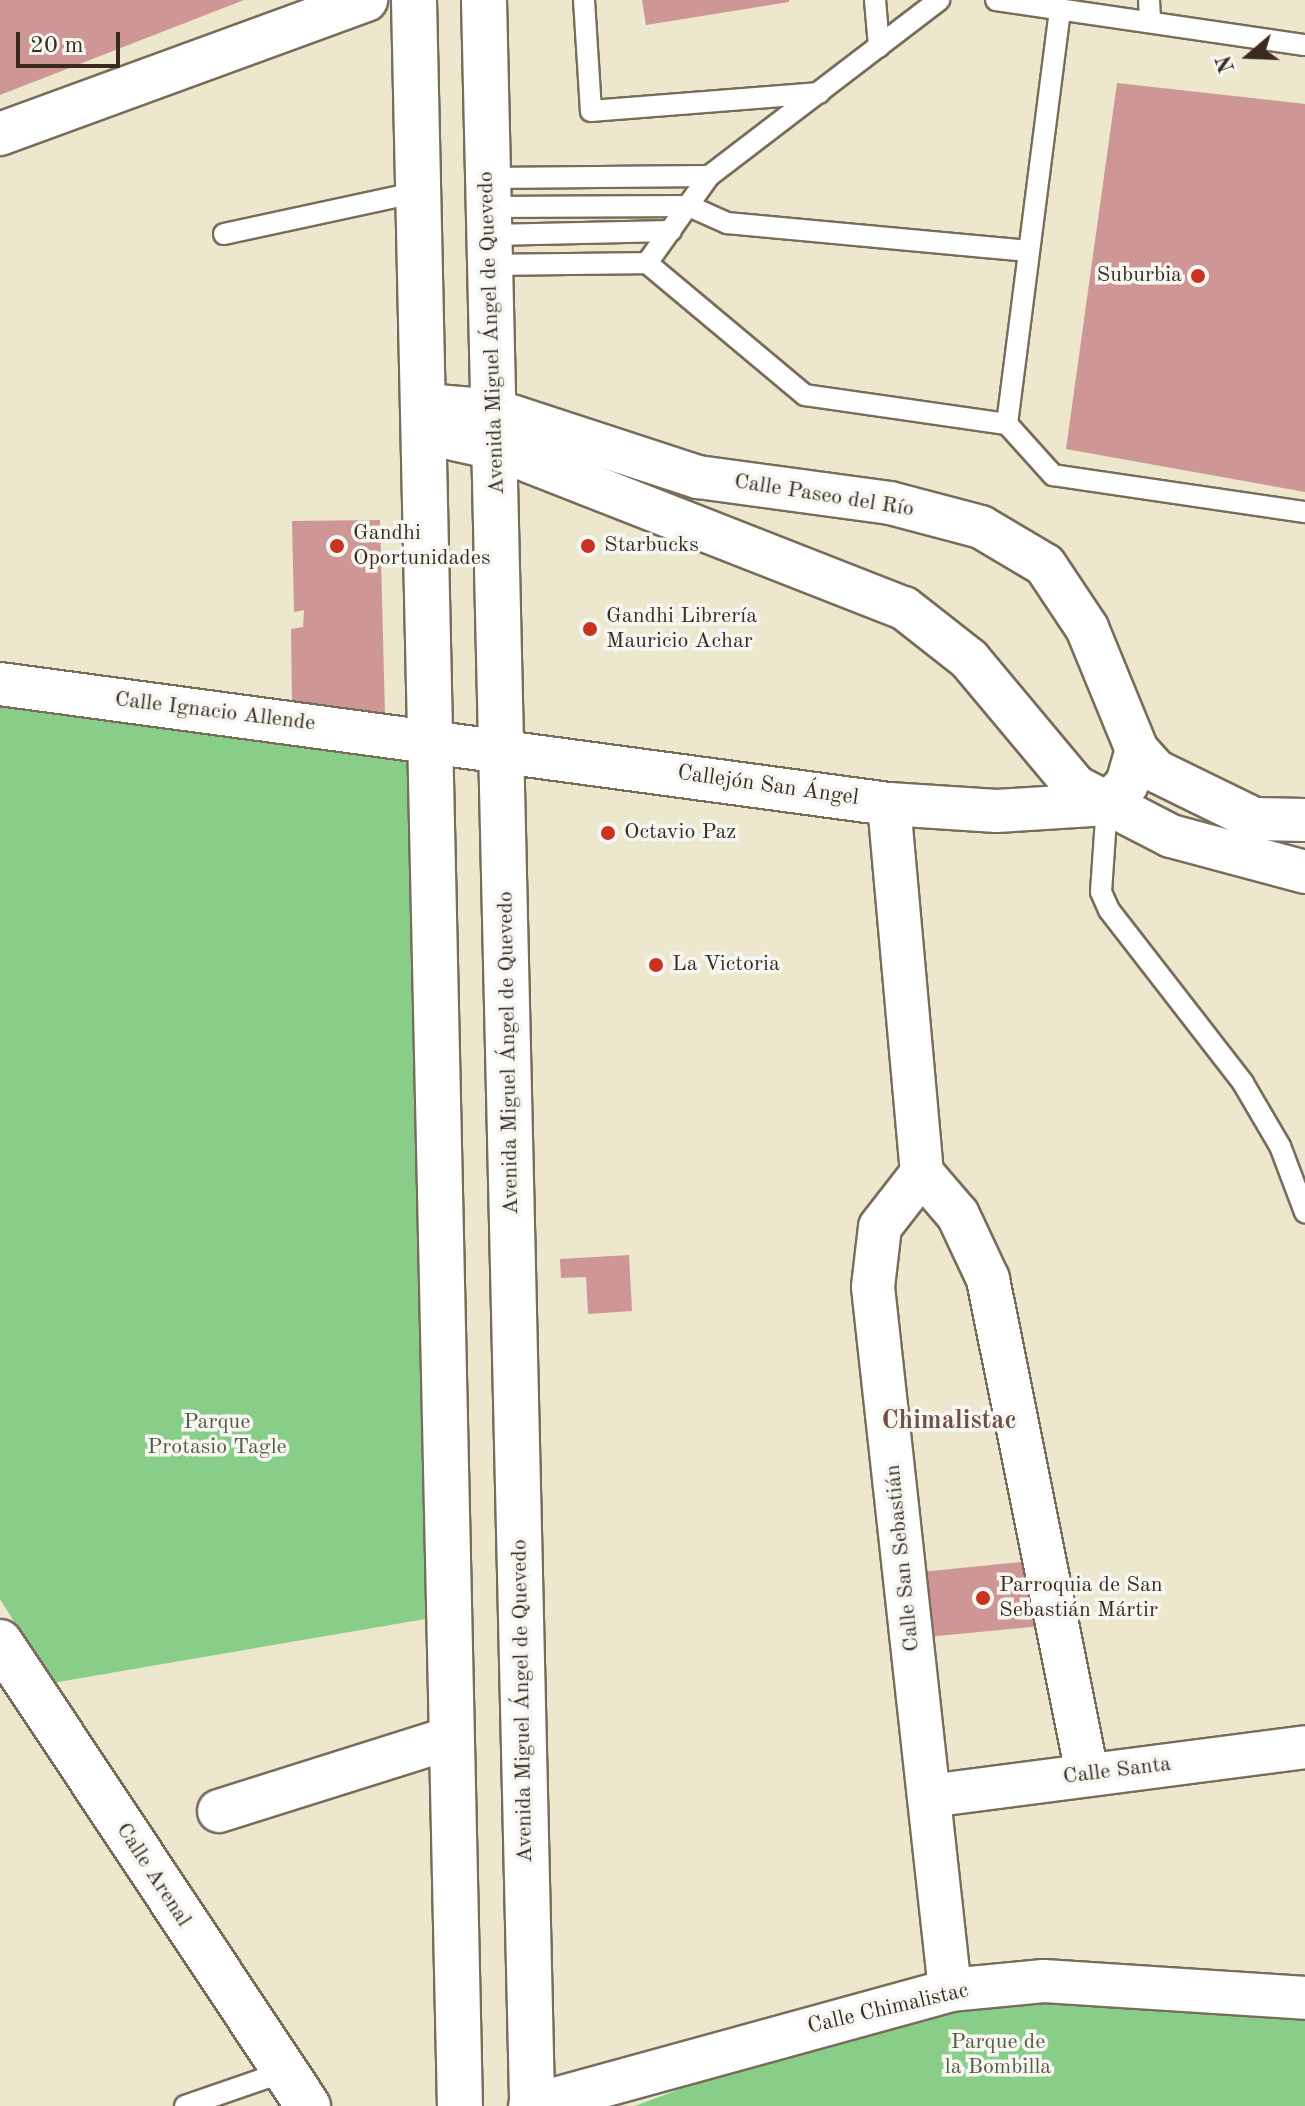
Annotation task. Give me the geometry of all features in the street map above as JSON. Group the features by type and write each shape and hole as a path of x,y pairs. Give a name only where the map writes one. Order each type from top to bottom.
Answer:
{"main road":[{"path":"414,0 460,2106"},
{"name":"Avenida Miguel Ángel de Quevedo","path":"484,0 496,429 531,2106"},
{"name":"Calle Arenal","path":"0,1642 308,2106"}],"street":[{"path":"0,134 366,0"},
{"name":"Calle Paseo del Río","path":"425,419 496,429 673,470 890,503 981,527 1032,558 1087,628 1137,750 1196,796 1254,819 1305,820"},
{"name":"Calle Paseo del Río","path":"496,429 659,509 904,608 969,659 1076,787 1171,836 1305,872"},
{"path":"659,509 673,470"},
{"name":"Calle Ignacio Allende","path":"0,684 430,741"},
{"name":"Callejón San Ángel","path":"430,741 502,747 889,804 997,811 1107,804"},
{"path":"1107,804 1127,784 1137,750"},
{"path":"889,804 922,1173 958,1215 988,1279 1087,1773"},
{"name":"Calle San Sebastián","path":"922,1173 880,1227 873,1287 950,1990"},
{"path":"219,1811 451,1738"},
{"name":"Calle Santa","path":"929,1796 1305,1747"},
{"name":"Calle Chimalistac","path":"531,2106 950,1990 1044,1981 1305,1998"}],"lane":[{"path":"584,0 591,111 819,93"},
{"path":"875,0 879,47"},
{"path":"647,263 709,176 939,0"},
{"path":"996,0 1305,45"},
{"path":"1149,0 1150,22"},
{"path":"1007,424 1060,9"},
{"path":"490,221 709,176"},
{"path":"224,234 419,192"},
{"path":"490,221 689,206 727,223 1029,251"},
{"path":"490,221 671,231"},
{"path":"490,221 647,263 805,395 1007,424 1053,475 1305,512"},
{"path":"1107,804 1101,892 1109,910 1243,1083 1280,1146 1305,1212"},
{"path":"185,2106 283,2072"}],"green space":[{"name":"Parque Protasio Tagle","path":"0,697 400,750 418,768 437,1617 52,1683 0,1599"},
{"name":"Parque de la Bombilla","path":"1051,2000 1305,2017 1305,2106 635,2106 768,2056 928,2014"}],"building":[{"path":"0,0 244,0 0,95"},
{"path":"642,0 789,0 789,2 646,25"},
{"name":"Suburbia","path":"1117,83 1305,104 1305,492 1066,449"},
{"path":"380,520 385,715 292,704 291,629 303,627 304,610 294,612 292,521"},
{"path":"629,1255 632,1311 588,1314 586,1277 561,1278 560,1259"},
{"name":"Parroquia de San Sebastián Mártir","path":"1031,1561 1051,1625 927,1637 921,1572"}],"place":[{"name":"Suburbia","path":"1198,276"},
{"name":"Gandhi Oportunidades","path":"337,546"},
{"name":"Starbucks","path":"588,546"},
{"name":"Gandhi Librería Mauricio Achar","path":"590,629"},
{"name":"Octavio Paz","path":"608,833"},
{"name":"La Victoria","path":"656,965"},
{"name":"Parroquia de San Sebastián Mártir","path":"983,1598"}],"district":[{"name":"Chimalistac","path":"949,1422"}]}
